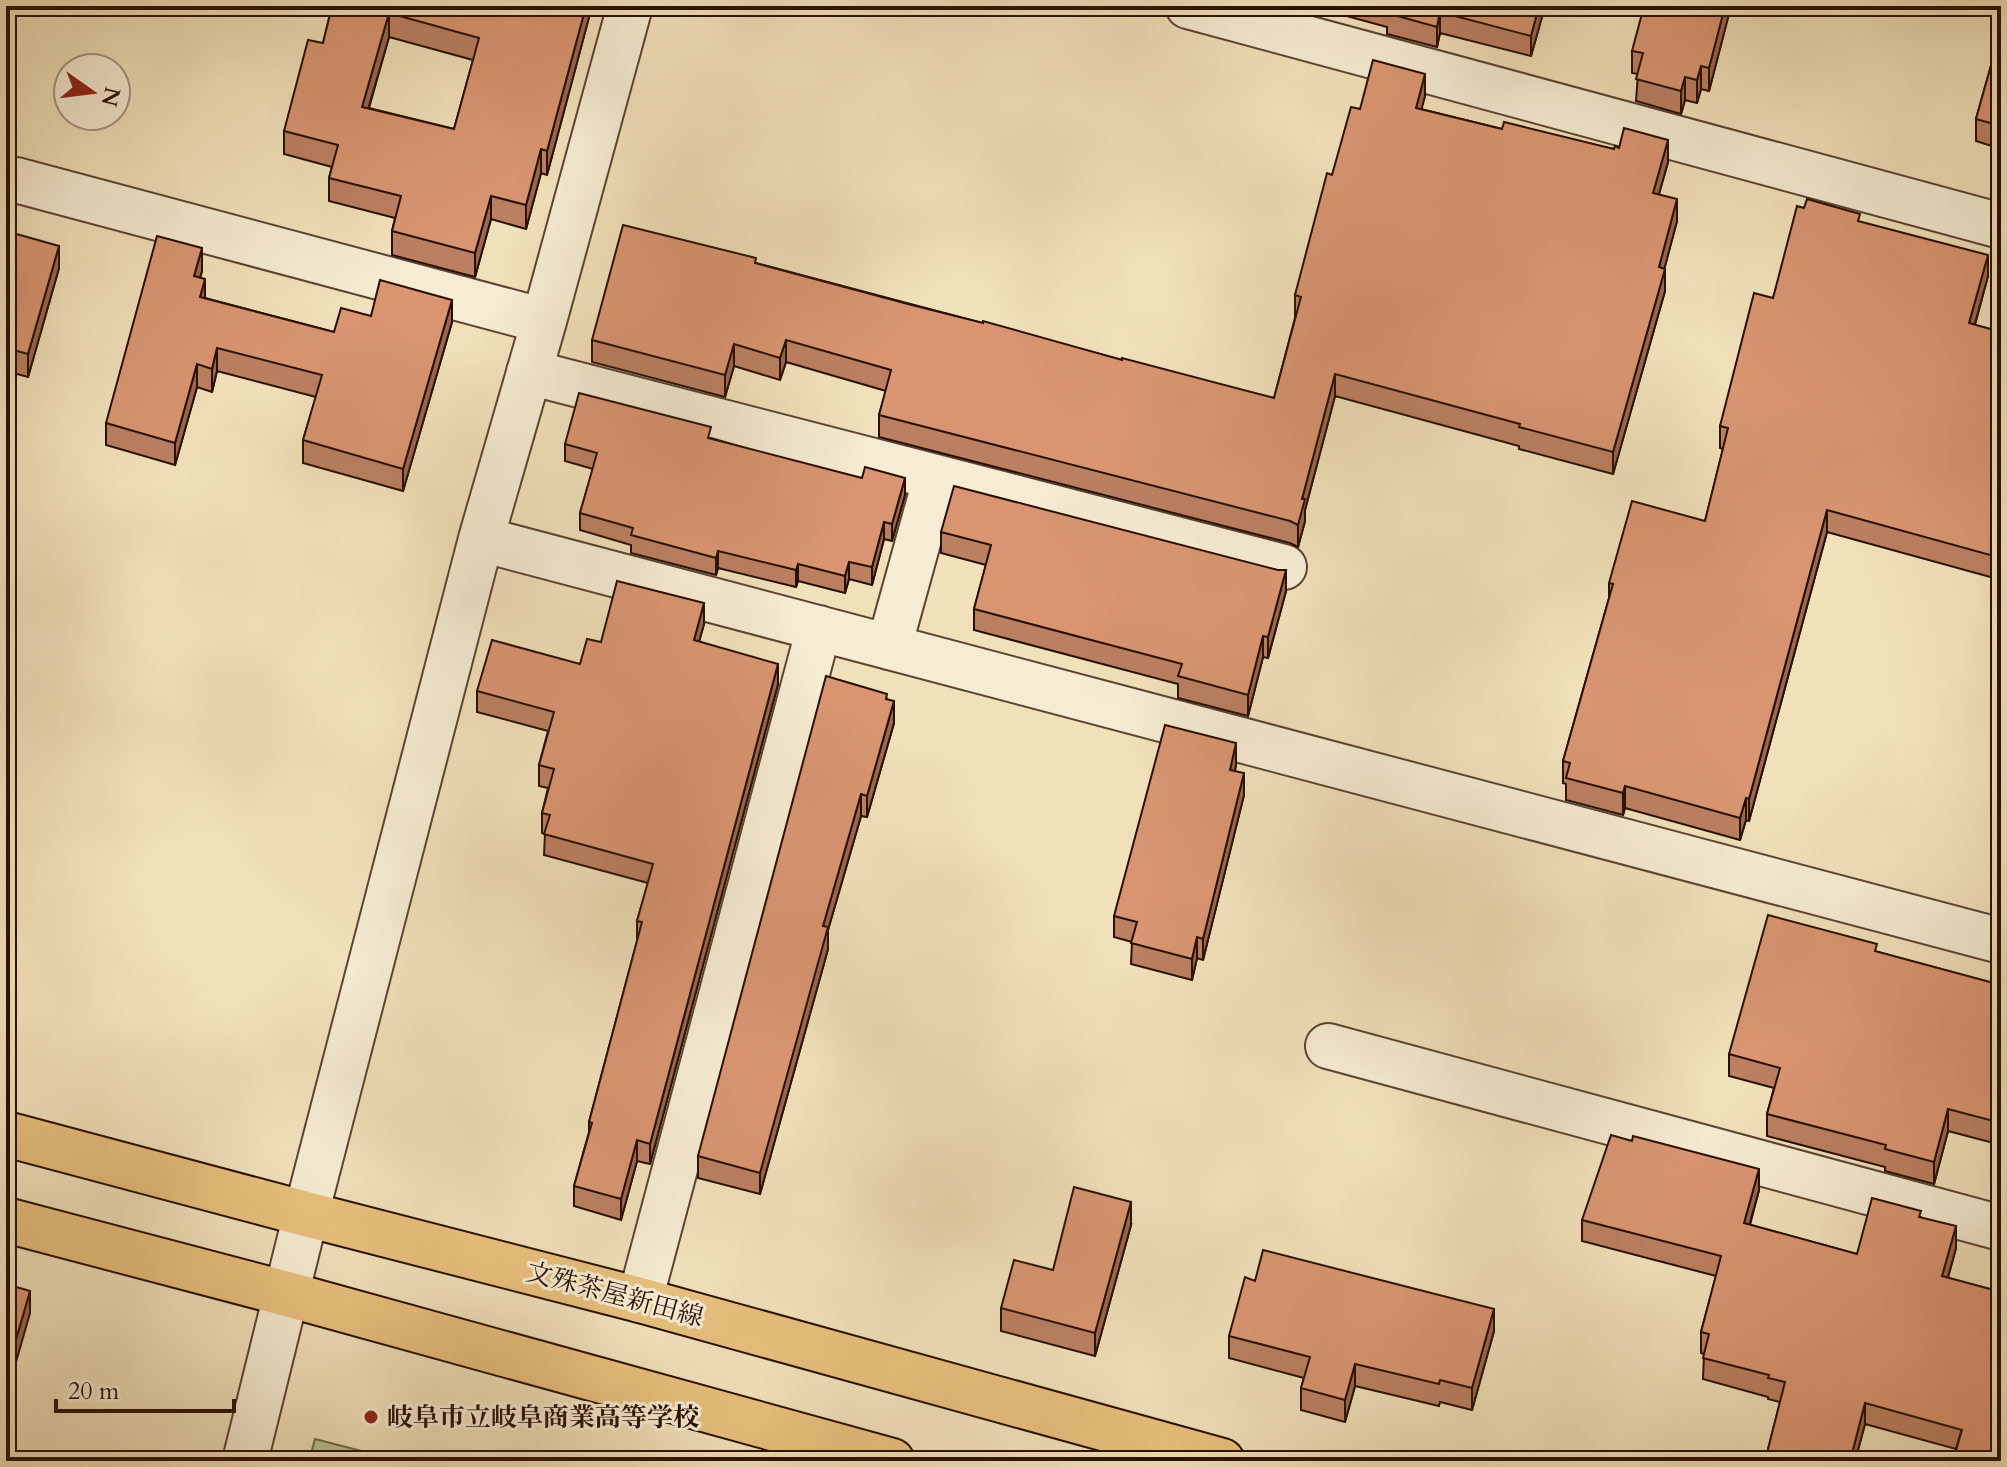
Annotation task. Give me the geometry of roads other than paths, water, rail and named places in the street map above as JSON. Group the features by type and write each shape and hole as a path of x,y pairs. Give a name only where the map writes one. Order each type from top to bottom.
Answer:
{"main road":[{"name":"文殊茶屋新田線","path":"6,1134 640,1300 1222,1461"},
{"path":"6,1220 892,1461"}],"street":[{"path":"245,1461 481,539 630,6"},
{"path":"1188,6 2001,226"},
{"path":"16,180 544,321"},
{"path":"529,372 1284,567"},
{"path":"889,647 936,477"},
{"path":"481,539 2001,941"},
{"path":"640,1300 819,628"},
{"path":"1328,1046 2001,1228"}],"place":[{"name":"岐阜市立岐阜商業高等学校","path":"371,1417"}]}
